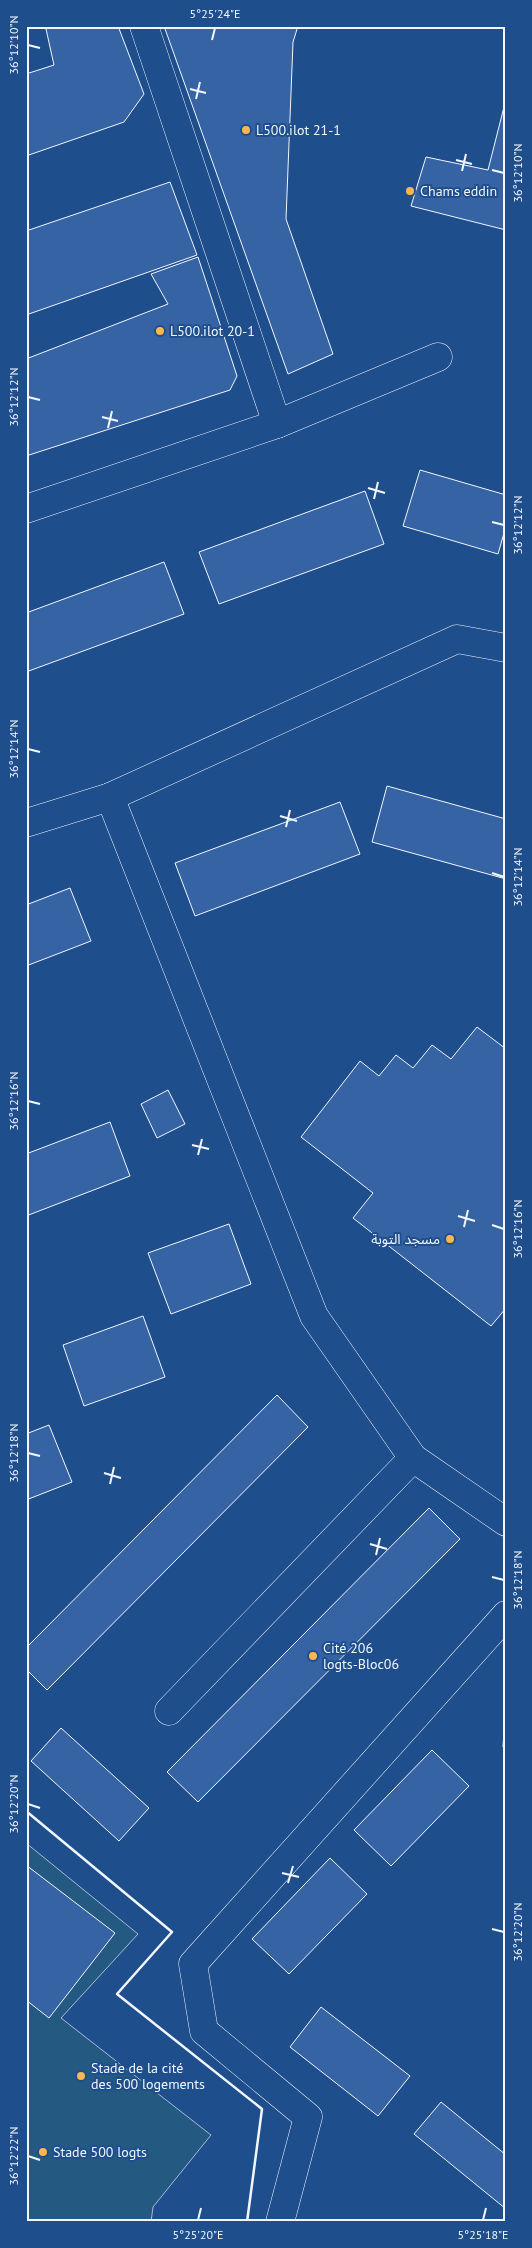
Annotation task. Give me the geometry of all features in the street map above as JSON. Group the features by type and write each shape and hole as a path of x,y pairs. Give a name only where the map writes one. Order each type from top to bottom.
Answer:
{"street":[{"path":"144,26 277,424"},
{"path":"26,509 277,424 438,357"},
{"path":"26,823 110,797 457,639 505,645"},
{"path":"110,797 314,1316 413,1458 506,1522"},
{"path":"170,1711 413,1458"},
{"path":"280,2222 308,2117 204,2030 194,1964 506,1615"}],"shaded area":[{"name":"Stade de la cité des 500 logements","path":"26,1843 138,1934 61,2018 211,2135 153,2207 151,2222 26,2222"}],"building":[{"path":"53,26 118,26 144,94 124,122 26,156 26,74 54,65 46,29"},
{"name":"L500.ilot 21-1","path":"164,26 298,26 293,42 286,219 333,354 288,374"},
{"path":"506,99 506,230 411,206 426,157 488,170"},
{"path":"170,182 197,255 26,315 26,231"},
{"name":"L500.ilot 20-1","path":"198,257 237,376 230,390 26,456 26,359 168,304 151,274"},
{"path":"420,470 506,495 506,526 498,554 403,526"},
{"path":"365,491 384,544 219,604 199,552"},
{"path":"164,562 184,614 26,672 26,613"},
{"path":"387,786 506,819 506,879 372,842"},
{"path":"340,802 360,854 195,916 175,863"},
{"path":"70,888 91,941 26,966 26,905"},
{"name":"مسجد التوبة","path":"477,1027 506,1049 506,1308 491,1326 353,1218 373,1193 301,1137 360,1061 379,1076 396,1055 413,1068 432,1045 451,1059"},
{"path":"168,1090 185,1124 157,1138 141,1104"},
{"path":"110,1122 130,1176 26,1216 26,1154"},
{"path":"229,1224 251,1284 171,1314 148,1253"},
{"path":"143,1316 165,1377 84,1406 63,1345"},
{"path":"277,1395 308,1427 47,1690 26,1669 26,1648"},
{"path":"49,1425 72,1482 26,1500 26,1434"},
{"name":"Cité 206 logts-Bloc06","path":"429,1508 460,1539 198,1802 167,1772"},
{"path":"506,1699 506,1749 503,1747"},
{"path":"61,1728 149,1808 119,1841 31,1761"},
{"path":"432,1750 469,1786 391,1866 354,1830"},
{"path":"330,1858 367,1894 289,1974 252,1939"},
{"path":"26,1865 115,1933 49,2018 26,2000"},
{"path":"321,2007 410,2076 378,2116 290,2047"},
{"path":"441,2102 506,2155 506,2209 414,2134"}],"wall":[{"path":"26,1811 172,1932 117,1994 262,2109 247,2222"}],"place":[{"name":"L500.ilot 21-1","path":"246,130"},
{"name":"Chams eddin","path":"410,191"},
{"name":"L500.ilot 20-1","path":"160,331"},
{"name":"مسجد التوبة","path":"450,1239"},
{"name":"Cité 206 logts-Bloc06","path":"313,1656"},
{"name":"Stade de la cité des 500 logements","path":"81,2076"},
{"name":"Stade 500 logts","path":"43,2152"}]}
